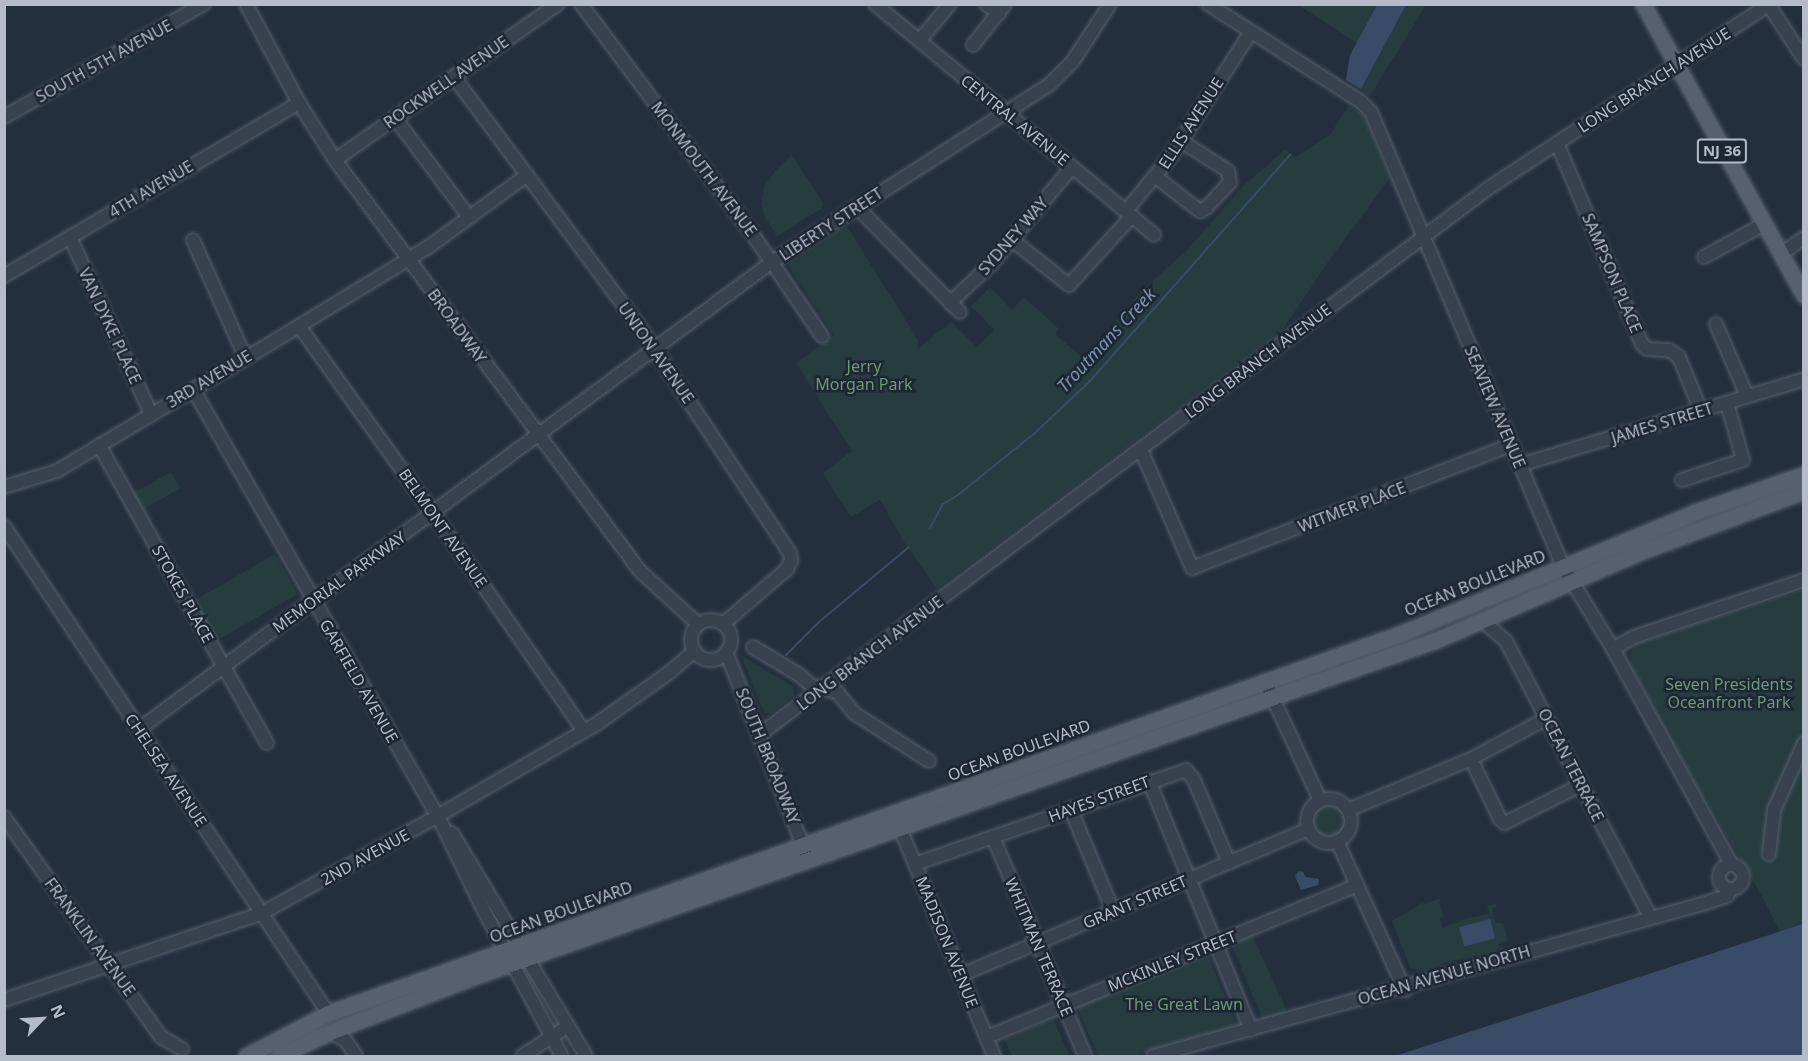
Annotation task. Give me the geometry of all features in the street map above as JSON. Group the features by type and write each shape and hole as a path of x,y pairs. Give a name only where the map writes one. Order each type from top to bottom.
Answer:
{"main road":[{"name":"NJ 36","path":"1643,4 1803,296"},
{"name":"OCEAN BOULEVARD","path":"524,953 803,845 1443,617 1695,512 1803,474"},
{"name":"OCEAN BOULEVARD","path":"246,1056 328,1013 509,958 786,866 809,861 1483,621 1713,523 1803,491"},
{"name":"OCEAN BOULEVARD","path":"279,1056 330,1032 509,958"}],"street":[{"name":"SOUTH 5TH AVENUE","path":"4,117 204,4"},
{"name":"BROADWAY","path":"246,4 299,103 335,160 640,571 699,624"},
{"name":"ROCKWELL AVENUE","path":"335,160 558,4"},
{"name":"MONMOUTH AVENUE","path":"581,4 772,261 822,336"},
{"name":"CENTRAL AVENUE","path":"876,4 1154,235"},
{"path":"919,41 950,4"},
{"path":"973,45 1002,9 986,4"},
{"name":"LIBERTY STREET","path":"538,435 772,261 1061,75 1073,61 1110,4"},
{"name":"SEAVIEW AVENUE","path":"1208,4 1361,102 1371,112 1563,567 1613,649 1731,864"},
{"path":"1769,5 1803,59"},
{"name":"LONG BRANCH AVENUE","path":"759,735 1490,188 1769,5"},
{"name":"ELLIS AVENUE","path":"1012,240 1069,285 1156,177 1251,32"},
{"name":"UNION AVENUE","path":"454,77 655,348 790,553 791,561 786,569 723,624"},
{"name":"4TH AVENUE","path":"4,276 299,103"},
{"path":"395,118 469,217"},
{"path":"1156,177 1200,211 1206,208 1230,182 1228,171 1181,141"},
{"name":"SAMPSON PLACE","path":"1557,143 1642,344 1651,350 1669,350 1679,357 1701,411"},
{"name":"SYDNEY WAY","path":"950,303 1012,240 1072,167"},
{"name":"3RD AVENUE","path":"4,487 57,471 409,260 527,175"},
{"path":"857,207 960,312"},
{"path":"1704,257 1764,224"},
{"name":"VAN DYKE PLACE","path":"69,237 151,414"},
{"path":"1780,254 1803,238"},
{"path":"193,240 245,357"},
{"path":"1716,324 1747,396"},
{"name":"BELMONT AVENUE","path":"299,326 433,513 584,731"},
{"name":"JAMES STREET","path":"1520,465 1803,379"},
{"name":"GARFIELD AVENUE","path":"193,388 438,816 509,958 562,1056"},
{"path":"1682,480 1743,460 1727,403"},
{"name":"MEMORIAL PARKWAY","path":"139,729 538,435"},
{"name":"STOKES PLACE","path":"99,445 267,743"},
{"name":"WITMER PLACE","path":"1141,450 1192,568 1511,445"},
{"name":"CHELSEA AVENUE","path":"4,526 328,1013"},
{"path":"1613,649 1635,637 1803,580"},
{"path":"708,620 723,624 730,641 726,652 710,659 694,651 692,634 699,624 708,620"},
{"name":"OCEAN TERRACE","path":"1483,621 1506,641 1650,917"},
{"path":"753,647 798,674 810,685 837,692 854,713 929,760"},
{"name":"2ND AVENUE","path":"4,1000 262,913 438,816 584,731 670,672 694,651"},
{"name":"SOUTH BROADWAY","path":"726,652 809,861"},
{"path":"1265,681 1320,800"},
{"path":"1348,810 1470,759 1547,718"},
{"path":"1769,854 1774,810 1803,743"},
{"path":"1470,759 1500,819 1505,823 1581,785"},
{"name":"HAYES STREET","path":"915,864 1180,771 1190,773 1229,863"},
{"path":"1149,782 1251,1030"},
{"path":"1333,799 1348,810 1350,825 1343,837 1337,841 1321,841 1308,829 1307,816 1310,809 1320,800 1333,799"},
{"path":"1071,810 1113,911"},
{"name":"GARFIELD AVENUE","path":"438,816 451,830 586,1056"},
{"name":"FRANKLIN AVENUE","path":"4,817 162,1037 182,1049"},
{"name":"MADISON AVENUE","path":"900,828 994,1056"},
{"name":"GRANT STREET","path":"961,975 1308,829"},
{"name":"WHITMAN TERRACE","path":"993,837 1085,1056"},
{"path":"1337,841 1404,988"},
{"name":"OCEAN AVENUE NORTH","path":"1153,1056 1726,897 1731,889 1722,885 1719,877 1721,869 1731,864"},
{"name":"MCKINLEY STREET","path":"987,1037 1357,885"},
{"path":"522,1056 568,1026"},
{"path":"330,1032 345,1040 357,1056"}],"green space":[{"path":"1303,4 1377,5 1357,43 1301,7"},
{"path":"1406,5 1426,5 1370,96 1361,89"},
{"name":"Jerry Morgan Park","path":"1349,105 1365,117 1390,178 1330,259 1282,331 937,589 904,542 880,500 851,517 823,473 852,451 796,363 834,335 787,264 846,225 918,340 917,349 951,322 977,347 994,330 971,306 990,287 1012,310 1024,297 1059,329 1055,334 1084,359 1143,290 1188,249 1243,186 1285,150 1295,157 1330,135"},
{"path":"792,155 823,203 821,209 777,236 765,217 761,204 764,187 776,170"},
{"path":"171,472 180,488 146,508 148,512 144,514 133,493"},
{"path":"275,554 298,594 216,641 193,602"},
{"name":"Seven Presidents Oceanfront Park","path":"1803,590 1803,975 1760,893 1670,739 1629,661 1636,644"},
{"path":"741,655 794,687 794,696 772,713 764,713"},
{"path":"1329,803 1341,808 1346,820 1341,832 1329,837 1317,832 1312,820 1317,808"},
{"path":"1441,898 1439,903 1444,917 1440,919 1443,928 1464,919 1489,914 1487,906 1496,904 1497,907 1492,909 1496,923 1503,923 1507,937 1506,942 1498,945 1499,947 1504,946 1501,950 1444,963 1425,971 1410,968 1392,921 1422,903"},
{"path":"1252,935 1286,1009 1282,1016 1263,1020 1232,946"},
{"name":"The Great Lawn","path":"1207,953 1238,1028 1134,1056 1098,1056 1077,1007"},
{"path":"1053,1019 1070,1056 1012,1056 1004,1039"}],"water":[{"path":"1377,5 1406,5 1361,89 1346,80 1350,55"},
{"path":"1299,871 1303,872 1306,877 1319,879 1318,885 1301,890 1295,876"},
{"path":"1490,919 1495,938 1464,947 1459,927"},
{"path":"1803,924 1803,1056 1395,1056"}],"waterway":[{"name":"Troutmans Creek","path":"930,528 943,504 958,495 1036,432 1090,381 1290,155"},
{"path":"786,655 819,622 909,547"}]}
